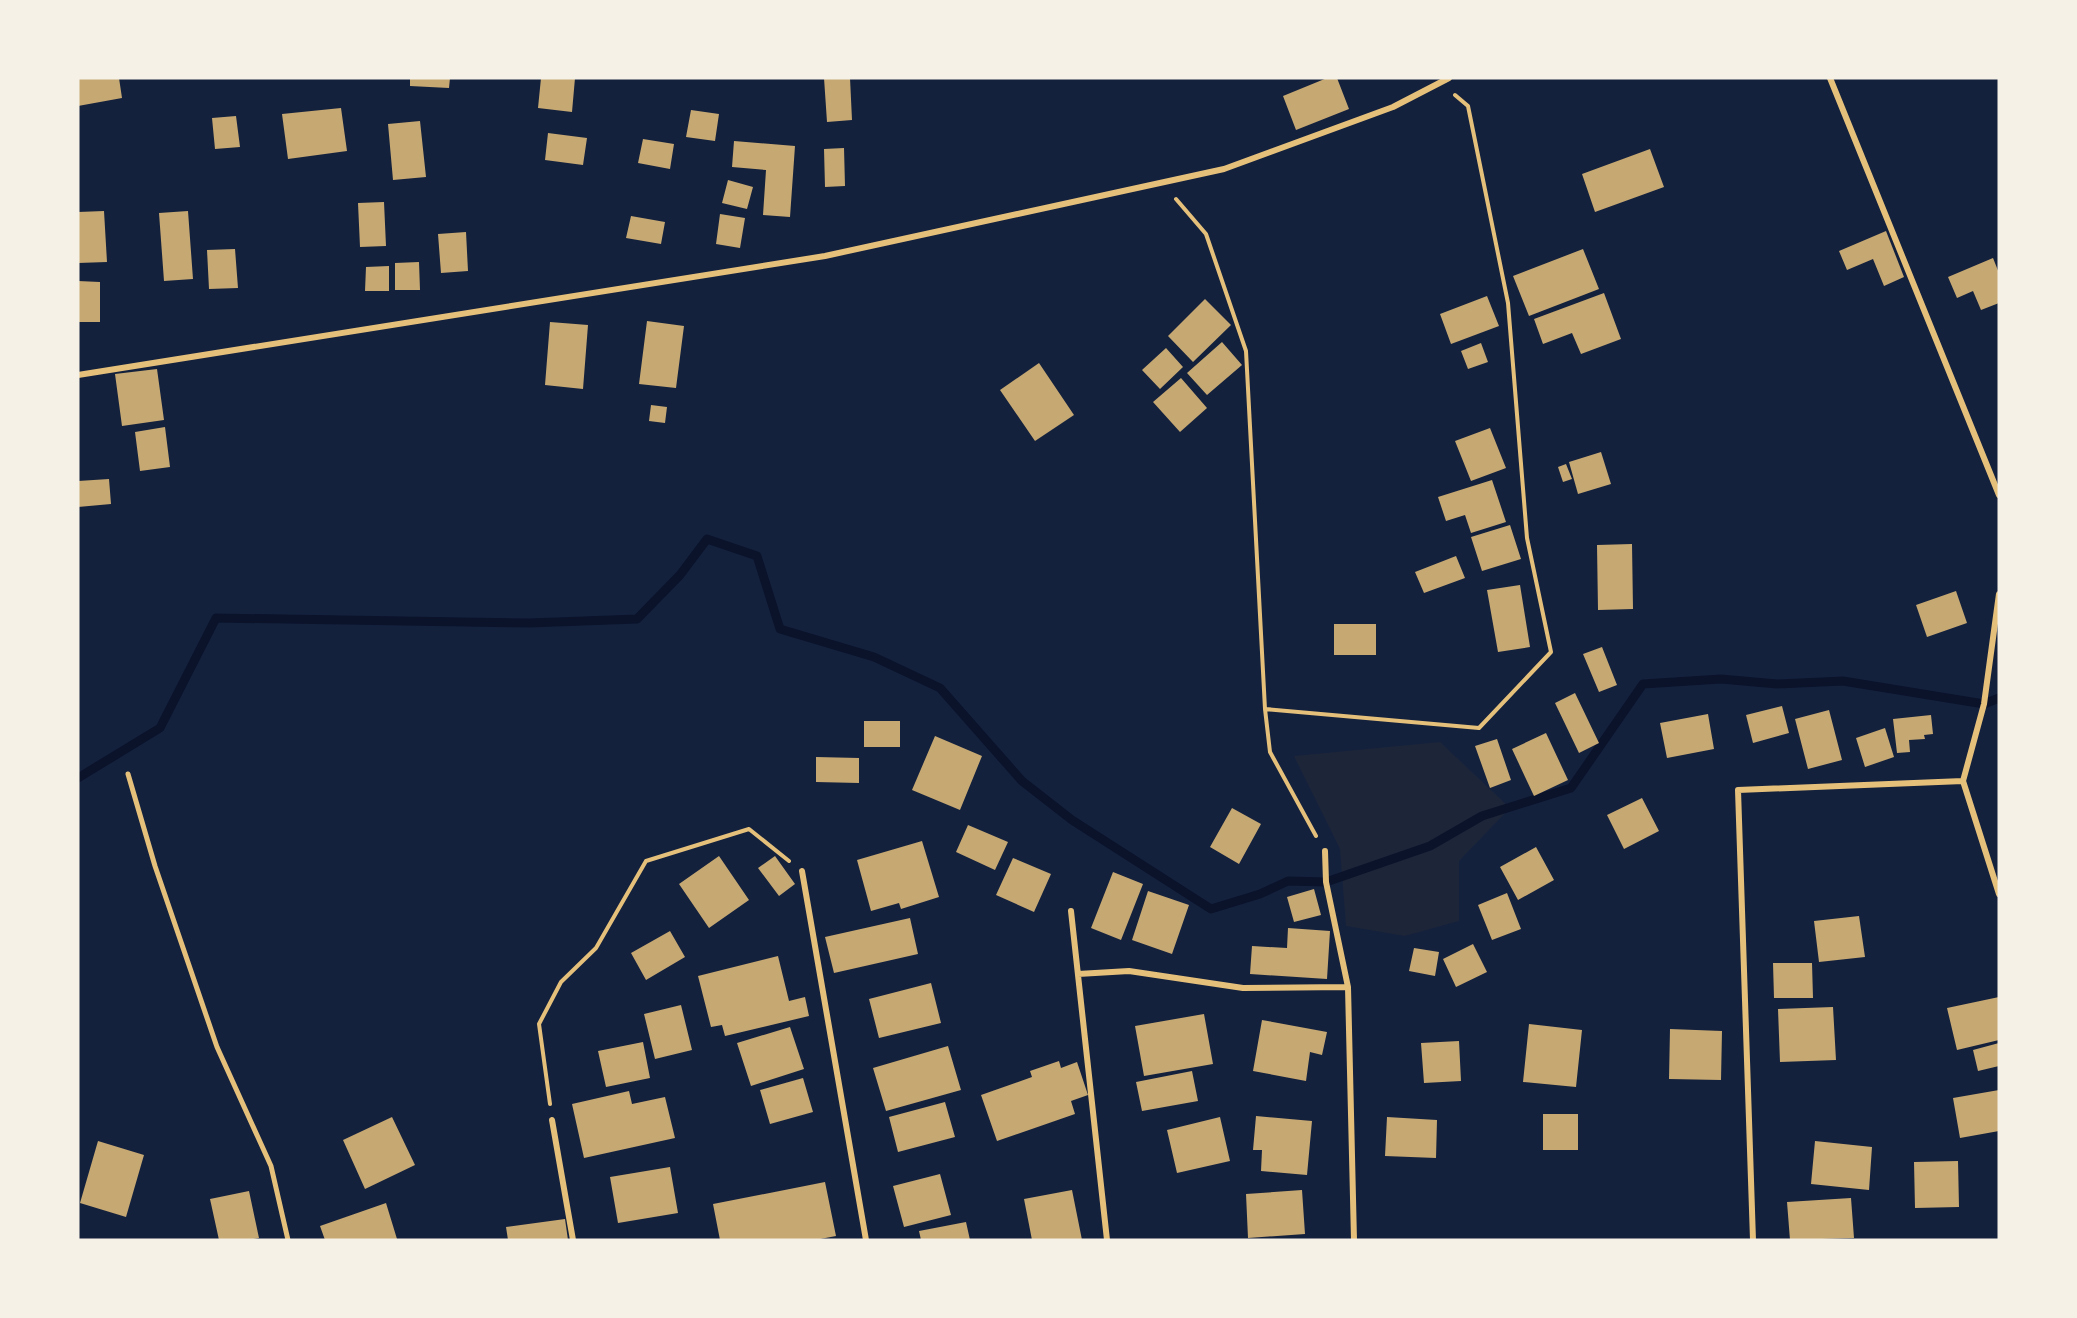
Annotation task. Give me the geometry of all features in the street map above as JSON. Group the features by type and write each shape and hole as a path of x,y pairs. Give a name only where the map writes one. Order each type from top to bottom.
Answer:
{"street":[{"path":"78,375 825,256 1224,169 1393,107 1449,78"},
{"path":"1830,78 1999,495"},
{"path":"1999,594 1984,704 1963,781 1999,894"},
{"path":"128,774 155,866 217,1047 271,1166 288,1240"},
{"path":"1753,1240 1738,790 1963,781"},
{"path":"1325,852 1326,882 1348,987 1354,1240"},
{"path":"802,870 866,1240"},
{"path":"1071,911 1107,1240"},
{"path":"1078,974 1129,971 1243,988 1348,987"},
{"path":"552,1120 573,1240"}],"path":[{"path":"1264,709 1479,728 1551,652 1527,538 1508,303 1468,106 1439,82"},
{"path":"1153,184 1172,193 1206,234 1246,351 1264,709 1269,752 1325,852"},
{"path":"552,1120 539,1024 561,982 597,948 646,861 750,829 802,870"}],"shaded area":[{"path":"1440,742 1510,808 1459,861 1459,921 1405,936 1346,926 1340,849 1294,756"}],"building":[{"path":"78,78 119,78 122,98 78,106"},
{"path":"410,78 450,78 449,88 410,86"},
{"path":"541,78 575,78 572,112 538,108"},
{"path":"824,78 850,78 852,120 827,122"},
{"path":"1327,78 1337,78 1349,109 1296,130 1283,96"},
{"path":"341,108 347,151 288,159 282,114"},
{"path":"691,110 719,114 715,141 686,137"},
{"path":"236,116 240,147 215,149 212,118"},
{"path":"420,121 426,177 393,180 388,124"},
{"path":"548,133 587,138 583,165 545,160"},
{"path":"643,139 674,144 670,169 638,163"},
{"path":"734,141 795,146 790,217 763,215 766,170 732,167"},
{"path":"844,148 845,186 825,187 824,149"},
{"path":"1650,149 1664,187 1595,212 1582,174"},
{"path":"728,180 753,187 747,209 722,203"},
{"path":"384,202 386,246 360,247 358,203"},
{"path":"104,211 107,262 78,263 78,212"},
{"path":"188,211 193,279 164,281 159,213"},
{"path":"720,214 745,218 740,248 716,244"},
{"path":"631,216 665,222 661,244 626,238"},
{"path":"1886,231 1904,277 1884,286 1873,259 1847,270 1839,251"},
{"path":"466,232 468,271 441,273 438,234"},
{"path":"235,249 238,288 209,289 207,250"},
{"path":"1583,249 1599,289 1529,316 1513,276"},
{"path":"1993,258 1999,273 1999,303 1981,310 1973,291 1957,298 1948,277"},
{"path":"419,262 420,290 395,290 395,263"},
{"path":"389,266 389,291 365,291 366,267"},
{"path":"78,281 100,282 100,322 78,322"},
{"path":"1604,293 1621,339 1581,354 1572,333 1543,344 1534,319"},
{"path":"1487,296 1499,326 1451,344 1440,314"},
{"path":"1205,299 1231,325 1193,362 1168,336"},
{"path":"647,321 684,326 676,388 639,384"},
{"path":"550,322 588,325 583,389 545,385"},
{"path":"1222,342 1242,365 1207,395 1187,373"},
{"path":"1481,343 1488,362 1468,369 1461,351"},
{"path":"1166,348 1183,367 1160,389 1142,370"},
{"path":"1039,363 1074,415 1035,441 1000,390"},
{"path":"157,369 164,420 122,426 115,374"},
{"path":"1181,378 1207,408 1180,432 1153,402"},
{"path":"651,405 667,407 665,423 649,421"},
{"path":"165,427 170,467 140,471 135,432"},
{"path":"1490,428 1506,468 1471,481 1455,441"},
{"path":"1601,452 1611,484 1578,494 1569,462"},
{"path":"1566,464 1572,479 1563,482 1558,467"},
{"path":"109,479 111,504 78,507 78,481"},
{"path":"1492,480 1506,522 1471,533 1465,515 1446,521 1438,497"},
{"path":"1510,525 1521,559 1482,571 1471,537"},
{"path":"1632,544 1633,609 1598,610 1597,545"},
{"path":"1456,556 1465,578 1424,593 1415,572"},
{"path":"1520,585 1530,647 1498,652 1487,590"},
{"path":"1956,591 1967,623 1927,637 1916,605"},
{"path":"1334,624 1376,624 1376,655 1334,655"},
{"path":"1602,647 1617,685 1599,692 1583,654"},
{"path":"1575,693 1599,743 1579,753 1555,703"},
{"path":"1782,706 1789,733 1753,743 1746,715"},
{"path":"1829,710 1842,760 1808,769 1795,719"},
{"path":"1708,714 1714,749 1667,758 1660,723"},
{"path":"1931,715 1933,734 1924,735 1925,739 1909,740 1910,752 1897,753 1893,719"},
{"path":"864,721 900,721 900,747 864,747"},
{"path":"1885,728 1894,757 1865,767 1856,738"},
{"path":"1546,733 1568,780 1534,796 1512,749"},
{"path":"935,736 982,756 960,810 912,790"},
{"path":"1497,739 1511,780 1490,788 1475,746"},
{"path":"816,757 859,758 859,783 816,782"},
{"path":"1642,798 1659,831 1624,849 1607,815"},
{"path":"1232,808 1261,824 1239,864 1210,847"},
{"path":"968,825 1008,842 995,870 956,852"},
{"path":"922,841 939,897 901,909 899,903 871,911 857,860"},
{"path":"1536,847 1554,880 1518,900 1500,867"},
{"path":"719,856 749,900 709,928 679,884"},
{"path":"775,856 795,884 779,896 758,868"},
{"path":"1013,858 1051,874 1034,912 996,895"},
{"path":"1113,872 1143,884 1121,940 1091,928"},
{"path":"1314,889 1321,915 1294,922 1287,897"},
{"path":"1148,891 1189,905 1172,954 1132,940"},
{"path":"1507,893 1521,929 1492,940 1478,905"},
{"path":"1859,916 1865,957 1819,962 1814,921"},
{"path":"910,918 918,954 834,973 825,937"},
{"path":"1288,928 1330,931 1327,979 1250,974 1252,946 1287,948"},
{"path":"670,931 685,957 646,980 631,953"},
{"path":"1473,944 1487,972 1456,987 1443,959"},
{"path":"1414,948 1439,952 1435,976 1409,971"},
{"path":"778,956 789,1001 805,997 809,1016 725,1036 722,1025 711,1027 698,976"},
{"path":"1773,963 1812,963 1813,998 1774,998"},
{"path":"931,983 941,1023 879,1038 869,999"},
{"path":"1999,997 1999,1040 1957,1050 1947,1008"},
{"path":"681,1005 692,1050 655,1059 644,1014"},
{"path":"1833,1007 1836,1060 1780,1062 1778,1009"},
{"path":"1204,1014 1213,1064 1144,1076 1135,1026"},
{"path":"1262,1020 1327,1032 1322,1055 1310,1052 1306,1081 1253,1071"},
{"path":"1529,1024 1582,1030 1576,1087 1523,1082"},
{"path":"790,1027 804,1069 751,1086 737,1043"},
{"path":"1670,1029 1722,1031 1721,1080 1669,1079"},
{"path":"1459,1041 1461,1081 1424,1083 1421,1043"},
{"path":"643,1042 650,1078 606,1087 598,1051"},
{"path":"1999,1043 1999,1066 1978,1071 1973,1050"},
{"path":"948,1046 961,1090 886,1111 873,1068"},
{"path":"1059,1061 1061,1068 1077,1062 1088,1095 1071,1101 1075,1114 997,1141 981,1095 1032,1077 1030,1071"},
{"path":"1192,1071 1198,1101 1142,1111 1136,1082"},
{"path":"803,1078 813,1112 770,1124 760,1090"},
{"path":"1999,1090 1999,1131 1960,1138 1953,1098"},
{"path":"629,1091 632,1104 665,1097 675,1138 584,1158 572,1104"},
{"path":"945,1102 955,1137 898,1152 889,1117"},
{"path":"1543,1114 1578,1114 1578,1150 1543,1150"},
{"path":"1256,1116 1312,1121 1307,1175 1261,1171 1262,1150 1253,1150"},
{"path":"392,1117 415,1165 365,1189 343,1140"},
{"path":"1220,1117 1230,1161 1177,1173 1167,1130"},
{"path":"1387,1117 1437,1120 1436,1158 1385,1156"},
{"path":"98,1141 144,1155 126,1217 80,1203"},
{"path":"1815,1141 1872,1147 1869,1190 1811,1184"},
{"path":"1958,1161 1959,1207 1915,1208 1914,1162"},
{"path":"670,1167 678,1213 618,1223 610,1177"},
{"path":"940,1174 951,1215 904,1227 893,1186"},
{"path":"825,1182 836,1236 815,1240 720,1240 713,1204"},
{"path":"1072,1190 1082,1240 1032,1240 1024,1199"},
{"path":"1302,1190 1305,1234 1248,1238 1246,1194"},
{"path":"249,1191 259,1238 219,1240 210,1199"},
{"path":"1851,1198 1854,1238 1790,1240 1787,1202"},
{"path":"386,1203 397,1239 325,1240 320,1226"},
{"path":"565,1219 568,1240 508,1240 506,1227"},
{"path":"966,1222 970,1240 921,1240 919,1231"}],"waterway":[{"path":"78,778 160,728 216,618 529,623 637,619 680,575 707,539 757,556 780,629 874,657 940,688 1022,781 1072,820 1211,909 1260,894 1288,881 1326,882 1430,846 1482,816 1571,788 1643,684 1721,679 1777,684 1843,681 1984,704 1999,698"}]}
